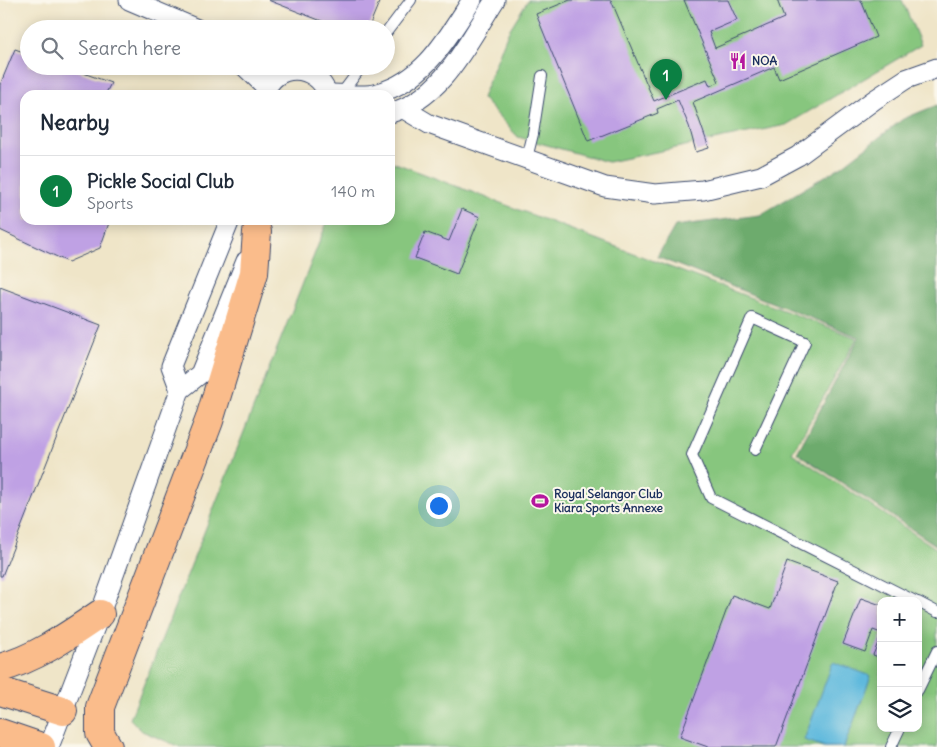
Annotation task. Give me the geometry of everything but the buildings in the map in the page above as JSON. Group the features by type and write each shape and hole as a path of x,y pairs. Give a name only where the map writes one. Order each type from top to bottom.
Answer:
{"highway":[{"path":"108,747 100,733 100,707 209,421 254,274 260,226"},
{"path":"0,668 18,664 100,614"},
{"path":"0,691 63,711"},
{"path":"0,733 40,747"}],"street":[{"path":"129,0 176,20"},
{"path":"387,90 409,81 433,58 472,0"},
{"path":"397,111 445,76 495,0"},
{"path":"397,111 605,187 655,194 703,190 761,176 798,156 906,79 937,68"},
{"path":"252,75 264,90"},
{"path":"266,90 273,79 279,75"},
{"path":"313,75 319,78 330,90"},
{"path":"180,390 171,366 228,225"},
{"path":"48,747 100,614 180,390 200,374 260,226"}],"lane":[{"path":"395,21 411,0"},
{"path":"337,90 353,75"},
{"path":"527,158 533,134 542,76"},
{"path":"755,450 805,342 752,318 692,454 711,498 909,597"},
{"path":"922,604 937,612"},
{"path":"919,687 937,651"},
{"path":"891,747 898,732"}],"green space":[{"path":"528,0 902,0 921,45 786,125 608,162 518,137 482,98 508,32"},
{"path":"937,105 937,546 797,453 859,337 657,257 675,226 760,215 842,166 903,119"},
{"name":"Royal Selangor Club Kiara Sports Annexe","path":"395,163 857,338 792,453 937,549 937,747 180,747 142,731 130,719 326,225 395,225"}],"water":[{"path":"833,662 871,676 844,747 825,747 804,740"}],"place":[{"name":"NOA","path":"738,61"},
{"name":"Pickle Social Club","path":"666,100"},
{"name":"Royal Selangor Club Kiara Sports Annexe","path":"540,501"}]}
